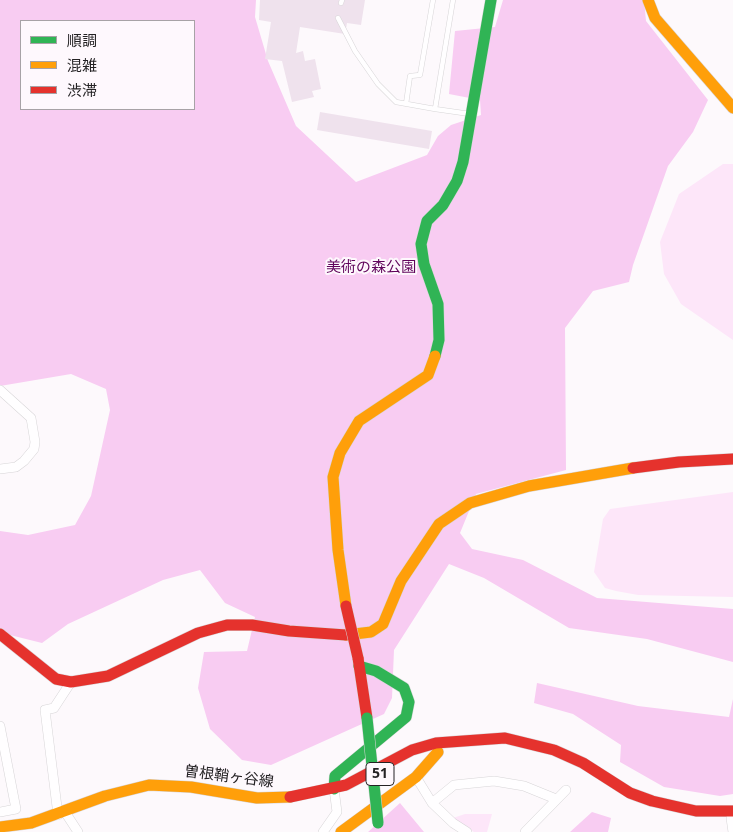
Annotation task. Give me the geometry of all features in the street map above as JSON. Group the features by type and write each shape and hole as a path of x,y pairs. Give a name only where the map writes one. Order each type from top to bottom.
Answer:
{"street":[{"path":"378,827 359,662 346,606 338,550 333,477 340,453 359,421 428,376 434,360 440,340 438,304 424,264 421,244 427,222 443,205 457,181 463,162 491,0"},
{"path":"648,0 655,18 733,108"},
{"path":"0,390 30,418 35,442 34,449 24,461 16,467 0,469"},
{"path":"0,634 56,679 71,682 108,676 182,640 227,625 252,625 333,636 353,636 371,632 383,624 401,581 439,524 470,503 529,486 611,471 678,462 733,459"},
{"path":"323,832 336,812 334,776 389,733 406,717 409,702 404,688 359,662"},
{"path":"71,682 54,708 45,710 64,815 78,832"},
{"path":"0,726 19,810 0,812"},
{"name":"曽根鞘ヶ谷線","path":"335,792 396,757 428,745 460,739 505,738 554,750 583,763 630,793 652,801 696,811 732,816"},
{"name":"曽根鞘ヶ谷線","path":"20,832 64,815 105,796 149,786 191,786 270,799 348,792 398,764 438,752 484,746 529,751 570,765 626,800 649,808 695,819 732,816"},
{"path":"341,832 416,777 438,752"},
{"path":"416,777 432,803 453,823 467,832"},
{"path":"432,803 454,785 494,781 524,786 556,798"},
{"path":"525,832 556,798 566,790"},
{"name":"曽根鞘ヶ谷線","path":"0,827 30,823 64,815"},
{"path":"732,816 733,832"}],"lane":[{"path":"406,104 410,76 420,75 433,0"},
{"path":"435,109 454,0"},
{"path":"338,18 355,51 378,84 396,102 470,114"}],"shaded area":[{"path":"723,164 733,164 733,340 681,304 664,274 660,242 679,194"},
{"path":"733,492 733,597 638,595 605,588 594,572 603,519 610,509"},
{"path":"465,814 492,814 487,832 474,832 453,818"}],"green space":[{"name":"美術の森公園","path":"0,0 256,0 255,17 268,61 296,126 356,182 427,155 438,136 451,125 481,115 480,100 449,94 455,31 495,27 503,0 644,0 646,21 708,100 693,132 668,166 633,265 629,282 593,291 565,328 566,470 476,494 460,533 472,549 523,560 597,598 733,609 733,662 647,639 569,628 484,578 449,564 394,650 392,698 384,714 271,765 242,760 210,729 198,688 204,652 247,651 255,617 225,603 200,570 163,580 68,624 42,643 6,634 0,628 0,531 28,535 75,525 91,496 110,410 106,389 71,374 0,386"},
{"path":"537,683 638,706 729,717 733,699 733,794 720,796 664,787 620,762 621,745 573,714 534,703"},
{"path":"400,803 424,832 368,832"},
{"path":"592,812 611,818 608,832 570,832"}],"building":[{"path":"260,0 365,0 361,25 347,23 345,34 300,27 296,53 303,51 305,61 315,59 321,89 312,91 314,97 292,102 282,61 265,59 271,22 259,20"},
{"path":"320,112 432,131 429,149 317,130"}],"traffic: fast":[{"path":"435,356 439,340 438,304 424,264 421,244 427,221 443,205 457,181 463,162 491,0"},
{"path":"334,789 335,776 406,717 409,702 404,688 376,671 359,666"},
{"path":"367,718 378,823"}],"traffic: slow":[{"path":"648,0 655,18 733,108"},
{"path":"346,606 338,550 333,477 340,453 359,421 428,375 435,356"},
{"path":"346,635 371,632 383,624 401,581 439,524 470,503 529,486 633,468"},
{"path":"341,832 416,777 438,752"},
{"path":"0,827 31,823 105,796 149,785 191,787 257,798 290,797"}],"traffic: jam":[{"path":"633,468 679,462 733,459"},
{"path":"346,606 358,658"},
{"path":"0,634 56,679 71,682 108,676 198,633 227,625 252,625 289,631 346,635"},
{"path":"358,658 367,718"},
{"path":"290,797 346,785 412,750 436,743 505,738 554,750 583,763 630,793 652,801 696,811 733,811"}]}
